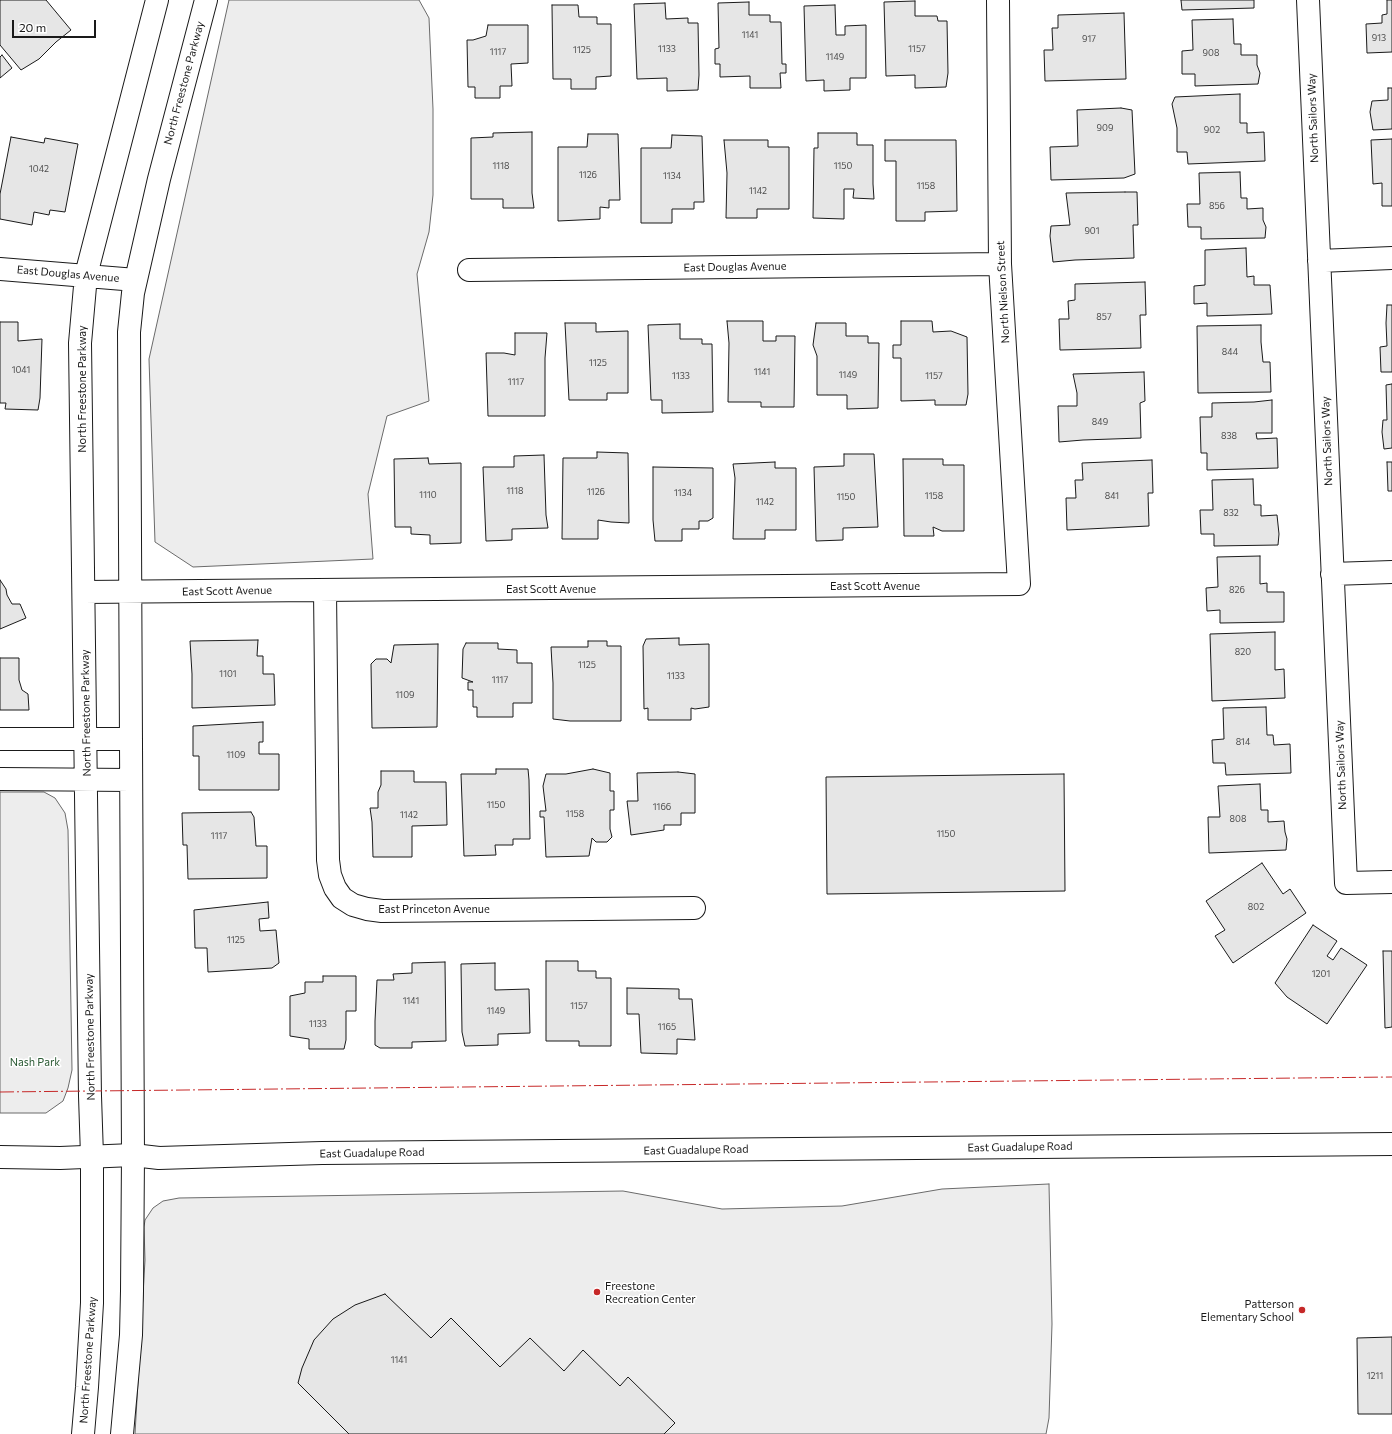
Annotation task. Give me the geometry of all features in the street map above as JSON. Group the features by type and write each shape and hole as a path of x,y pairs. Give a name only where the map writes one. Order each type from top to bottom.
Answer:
{"street":[{"name":"North Freestone Parkway","path":"83,1434 92,1303 92,1156 80,343 86,275 157,0"},
{"name":"North Freestone Parkway","path":"122,1434 131,1327 133,1155 129,332 133,293 159,180 206,0"},
{"name":"North Nielson Street","path":"998,0 1000,264 1019,584"},
{"name":"North Sailors Way","path":"1308,0 1346,883 1392,882"},
{"path":"1319,261 1392,258"},
{"name":"East Douglas Avenue","path":"469,270 1000,264"},
{"name":"East Douglas Avenue","path":"0,269 136,280"},
{"path":"1332,574 1392,572"},
{"name":"East Scott Avenue","path":"84,592 1019,584"},
{"name":"East Princeton Avenue","path":"325,590 328,860 330,875 335,888 342,898 353,905 367,909 382,910 694,908"},
{"path":"0,739 131,739"},
{"path":"0,779 131,780"},
{"name":"East Guadalupe Road","path":"0,1157 60,1158 133,1155 159,1158 330,1153 1392,1144"}],"shaded area":[{"path":"229,0 419,0 429,18 433,109 433,195 429,232 417,274 429,401 387,416 368,494 373,559 193,567 155,542 149,359"},
{"name":"Nash Park","path":"0,792 44,792 55,798 65,813 68,830 72,1070 63,1101 46,1113 0,1113"},
{"name":"Freestone Recreation Center","path":"1049,1184 1052,1324 1049,1418 1046,1434 135,1434 145,1260 144,1227 145,1220 153,1208 163,1201 179,1198 623,1191 722,1209 842,1206 942,1189"}],"building":[{"path":"0,0 46,0 71,30 39,59 21,70 0,45"},
{"path":"1181,0 1254,0 1254,8 1182,10"},
{"path":"1387,0 1392,0 1392,52 1367,53 1366,24 1382,23 1382,15 1387,14"},
{"path":"915,1 915,16 937,16 938,21 947,21 948,73 946,87 915,88 915,75 886,76 884,2"},
{"path":"749,2 749,15 770,15 770,22 781,22 782,64 786,64 786,73 780,73 781,88 750,88 750,76 720,77 720,64 715,64 715,49 719,48 718,3"},
{"path":"665,3 666,19 688,18 688,23 698,23 698,90 667,91 667,78 637,79 634,4"},
{"path":"552,5 578,5 579,17 597,17 597,24 611,24 611,76 596,77 596,89 571,89 571,79 553,79"},
{"path":"835,5 836,35 845,35 845,26 866,25 866,78 850,78 850,90 824,91 824,80 806,81 804,6"},
{"path":"1124,13 1126,79 1045,81 1044,50 1053,50 1052,28 1058,28 1058,15"},
{"path":"1233,19 1234,44 1241,44 1241,55 1257,55 1257,65 1260,73 1258,84 1195,86 1195,74 1182,74 1182,51 1193,50 1192,20"},
{"path":"488,25 528,25 528,63 511,64 512,86 500,86 500,98 475,98 475,87 468,87 467,40 473,40 486,36"},
{"path":"2,55 12,68 0,78 0,57"},
{"path":"1388,88 1392,88 1392,129 1373,130 1370,112 1372,101 1388,100"},
{"path":"1240,94 1240,123 1247,123 1247,133 1264,132 1265,161 1188,164 1187,152 1177,152 1177,128 1172,104 1175,97"},
{"path":"1121,108 1132,110 1135,174 1124,178 1051,180 1050,147 1078,146 1077,110"},
{"path":"532,132 532,193 534,208 503,208 503,199 471,199 471,138 493,137 493,133"},
{"path":"818,133 857,133 857,145 873,145 874,199 853,198 854,189 844,189 844,219 813,218 814,148 818,148"},
{"path":"588,134 618,134 620,200 609,200 609,208 600,207 600,219 558,221 558,147 587,147"},
{"path":"672,135 702,136 704,202 694,202 694,209 672,209 672,223 641,223 641,148 671,148"},
{"path":"11,137 44,143 45,138 78,144 65,212 50,210 49,215 34,212 32,225 0,219 0,194"},
{"path":"1392,139 1392,206 1382,206 1382,183 1373,184 1371,140"},
{"path":"724,140 768,140 768,147 789,147 789,209 757,209 757,218 726,218 727,173"},
{"path":"885,140 956,140 957,211 925,212 925,221 896,221 896,161 885,161"},
{"path":"1240,172 1241,198 1247,198 1247,209 1263,208 1263,220 1266,227 1265,238 1201,239 1201,227 1188,227 1187,204 1200,204 1199,173"},
{"path":"1137,192 1138,225 1133,225 1134,258 1053,262 1050,236 1051,226 1070,225 1066,193"},
{"path":"1246,248 1247,277 1254,276 1254,285 1270,285 1272,314 1207,316 1207,303 1194,304 1194,286 1205,285 1205,250"},
{"path":"1145,282 1146,315 1140,315 1141,348 1060,350 1059,319 1069,319 1068,301 1075,300 1075,284"},
{"path":"1387,305 1392,305 1392,372 1381,372 1380,347 1387,346"},
{"path":"727,321 763,321 763,341 776,341 776,336 795,336 794,407 761,407 761,402 728,402 729,343"},
{"path":"901,321 932,321 933,332 951,331 967,337 968,394 966,405 935,405 935,400 901,401 901,358 893,358 893,345 901,345"},
{"path":"0,322 18,322 18,341 42,339 40,398 38,410 5,409 6,403 0,403"},
{"path":"565,323 596,323 596,332 628,331 628,393 607,393 607,400 569,400"},
{"path":"816,323 846,323 846,336 868,336 868,343 879,343 878,408 847,409 847,395 817,395 817,356 813,345"},
{"path":"680,324 680,339 702,339 702,344 712,344 713,412 662,413 662,400 651,400 648,325"},
{"path":"1261,325 1263,362 1270,362 1271,392 1198,393 1197,326"},
{"path":"515,333 547,333 545,358 545,416 488,416 486,353 504,353 515,355"},
{"path":"1144,372 1145,401 1140,403 1141,438 1059,442 1058,406 1077,406 1077,393 1073,374"},
{"path":"1392,384 1392,448 1384,449 1382,432 1383,420 1387,420 1386,385"},
{"path":"1272,400 1272,433 1256,433 1257,439 1277,438 1278,468 1207,470 1207,453 1201,453 1200,417 1212,417 1212,403"},
{"path":"597,452 628,453 629,523 598,520 598,539 562,539 563,458 597,458"},
{"path":"844,454 874,454 878,527 843,528 843,540 816,541 814,467 844,466"},
{"path":"544,455 546,515 548,528 512,529 512,540 486,541 483,467 514,467 514,456"},
{"path":"428,458 429,464 461,463 461,543 430,544 430,535 411,534 411,527 395,527 394,459"},
{"path":"903,459 943,459 943,465 964,465 964,531 942,531 933,527 934,536 904,536"},
{"path":"1152,460 1153,493 1148,493 1149,526 1067,530 1066,498 1076,498 1075,480 1083,480 1082,463"},
{"path":"775,462 775,468 796,468 796,530 765,530 765,539 733,539 735,478 733,464"},
{"path":"1387,462 1392,462 1392,491 1388,491"},
{"path":"653,467 713,468 713,518 708,521 699,521 699,529 682,529 682,541 655,541 653,520"},
{"path":"1253,479 1254,505 1261,505 1261,516 1277,515 1279,534 1278,545 1214,546 1214,534 1201,534 1200,510 1213,510 1212,480"},
{"path":"1260,556 1260,584 1267,583 1267,592 1284,592 1284,622 1220,623 1220,610 1207,611 1206,588 1218,587 1217,557"},
{"path":"0,580 6,589 7,595 12,604 20,604 26,618 0,629"},
{"path":"1275,632 1275,670 1284,669 1285,698 1212,701 1210,634"},
{"path":"679,638 679,645 709,644 709,707 695,709 691,708 691,720 648,720 648,708 644,709 643,646 646,639"},
{"path":"258,640 257,656 263,656 263,674 274,674 275,705 192,708 190,641"},
{"path":"588,641 607,641 607,646 621,646 621,721 570,721 553,719 551,647 588,647"},
{"path":"466,643 498,643 498,649 517,650 517,663 532,663 532,703 513,703 513,717 477,717 477,707 473,707 473,690 468,690 468,682 473,682 462,678 463,649"},
{"path":"438,644 437,727 372,728 371,664 376,659 387,659 391,663 394,645"},
{"path":"0,658 19,658 19,680 22,690 28,694 29,710 0,710"},
{"path":"1266,707 1267,735 1273,735 1274,745 1290,744 1291,773 1226,775 1225,763 1213,763 1212,740 1224,739 1223,708"},
{"path":"263,722 263,742 259,742 259,754 279,754 279,790 199,790 199,756 193,756 193,726"},
{"path":"496,769 528,769 530,839 513,839 513,845 495,845 496,855 464,856 461,774 496,774"},
{"path":"593,769 610,773 610,791 614,791 614,810 610,810 610,829 612,837 607,842 596,842 592,838 589,856 546,857 544,817 540,817 540,811 546,811 543,786 546,774 566,774"},
{"path":"381,771 414,771 414,782 446,782 447,825 412,826 412,857 373,857 370,808 378,808 378,792 381,785"},
{"path":"678,772 695,774 695,813 681,813 681,825 664,825 664,830 631,835 627,801 638,801 637,773"},
{"path":"1064,774 1065,891 827,894 826,777"},
{"path":"1260,784 1261,810 1268,810 1268,822 1284,821 1287,839 1286,850 1209,853 1208,817 1220,817 1218,786"},
{"path":"251,812 254,817 256,846 267,846 267,878 188,879 187,845 183,845 182,813"},
{"path":"1262,863 1283,894 1290,889 1306,913 1233,963 1215,936 1225,930 1206,901"},
{"path":"268,902 269,918 259,919 260,931 276,930 279,963 272,968 208,972 207,948 195,948 194,910"},
{"path":"1313,925 1337,941 1327,956 1333,960 1341,948 1367,965 1327,1024 1287,997 1275,983"},
{"path":"1383,951 1392,951 1392,1027 1385,1028"},
{"path":"546,961 578,961 578,971 596,971 596,978 611,978 611,1046 579,1046 579,1041 546,1041"},
{"path":"445,962 446,1041 412,1042 412,1048 380,1048 375,1045 377,980 394,980 393,974 412,973 412,963"},
{"path":"495,963 495,990 529,989 530,1033 498,1034 498,1045 465,1046 462,1032 461,964"},
{"path":"323,976 356,976 356,1011 346,1011 346,1040 344,1049 309,1049 309,1039 290,1036 290,996 305,993 305,982 323,982"},
{"path":"627,988 679,989 679,999 692,999 695,1040 677,1039 677,1054 641,1053 639,1014 627,1014"},
{"path":"385,1294 431,1338 451,1318 500,1367 530,1338 564,1371 583,1350 620,1386 628,1377 675,1423 664,1434 349,1434 298,1383 302,1368 314,1340 333,1319 355,1305"},
{"path":"1392,1337 1392,1414 1358,1414 1357,1338"}],"power":[{"path":"0,1092 1392,1077"}],"place":[{"name":"Freestone Recreation Center","path":"597,1292"},
{"name":"Patterson Elementary School","path":"1302,1310"}]}
